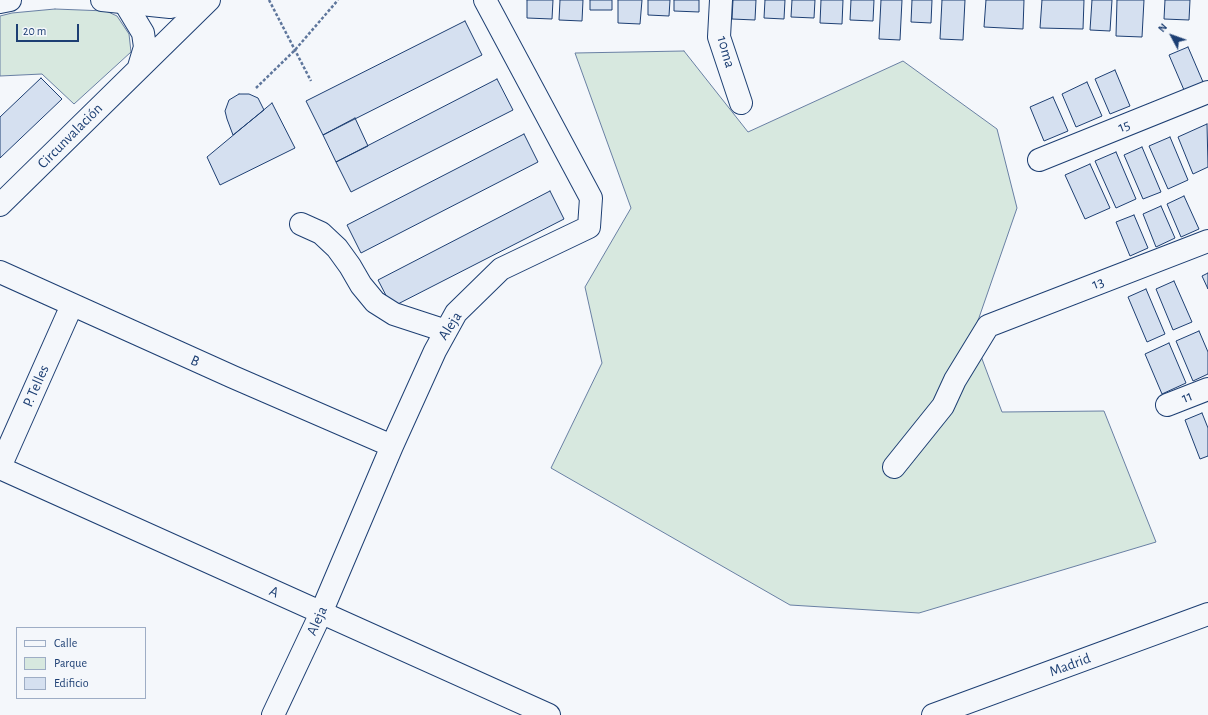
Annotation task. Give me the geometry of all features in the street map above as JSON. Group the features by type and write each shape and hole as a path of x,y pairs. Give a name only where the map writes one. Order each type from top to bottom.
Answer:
{"street":[{"path":"0,2 10,0"},
{"path":"102,0 124,1 170,7 201,0"},
{"name":"Circunvalación","path":"0,205 209,0"},
{"name":"Aleja","path":"273,715 321,613 392,446 435,351 456,313 501,269 589,227 591,198 485,0"},
{"name":"10ma","path":"721,0 719,37 742,102"},
{"name":"Circunvalación","path":"124,1 143,33 146,47 139,67"},
{"name":"15","path":"1039,160 1208,92"},
{"path":"301,224 321,234 337,248 361,285 375,302 394,314 446,331"},
{"name":"13","path":"894,467 943,406 955,380 988,326 1208,241"},
{"name":"B","path":"0,272 233,377 392,446"},
{"name":"P. Telles","path":"0,467 72,305"},
{"name":"11","path":"1167,405 1208,389"},
{"name":"A","path":"0,467 548,715"},
{"name":"Madrid","path":"944,713 1208,614"}],"path":[{"path":"269,0 311,82"},
{"path":"256,88 295,50 338,0"}],"green space":[{"path":"55,9 106,11 117,16 129,34 131,52 74,104 42,74 0,76 0,16 12,13"},
{"path":"684,51 748,132 903,61 997,129 1017,208 973,335 1002,412 1104,411 1156,542 919,613 790,605 551,468 602,363 585,287 631,208 575,53"}],"building":[{"path":"527,0 553,0 552,19 527,18"},
{"path":"560,0 583,0 582,21 559,20"},
{"path":"590,0 612,0 612,10 590,10"},
{"path":"618,0 642,0 640,24 618,23"},
{"path":"648,0 670,0 669,16 648,15"},
{"path":"674,0 699,0 699,12 674,11"},
{"path":"733,0 756,0 755,20 732,19"},
{"path":"765,0 785,0 784,19 764,18"},
{"path":"792,0 815,0 814,18 791,17"},
{"path":"821,0 843,0 842,24 820,23"},
{"path":"851,0 874,0 873,21 850,20"},
{"path":"881,0 902,0 900,40 879,39"},
{"path":"912,0 932,0 931,23 911,22"},
{"path":"942,0 965,0 963,40 940,39"},
{"path":"986,0 1024,0 1023,29 984,27"},
{"path":"1042,0 1084,0 1083,29 1040,28"},
{"path":"1092,0 1112,0 1110,31 1090,30"},
{"path":"1117,0 1144,0 1142,37 1116,36"},
{"path":"1165,0 1190,0 1189,20 1164,19"},
{"path":"465,21 482,55 323,135 306,101"},
{"path":"1188,47 1203,82 1184,90 1169,55"},
{"path":"1115,70 1130,106 1110,114 1095,79"},
{"path":"41,78 62,99 0,158 0,117"},
{"path":"497,79 513,110 351,192 336,162"},
{"path":"1087,82 1102,116 1076,127 1062,94"},
{"path":"239,94 249,94 258,98 264,110 233,135 225,111 229,100"},
{"path":"1053,97 1068,131 1044,141 1030,107"},
{"path":"272,103 295,148 220,185 207,157"},
{"path":"355,118 368,146 336,162 323,135"},
{"path":"1207,124 1208,167 1193,174 1178,137"},
{"path":"524,134 538,162 361,253 347,225"},
{"path":"1170,137 1188,180 1168,189 1149,146"},
{"path":"1142,147 1161,192 1143,199 1124,155"},
{"path":"1116,152 1136,199 1116,208 1095,161"},
{"path":"1090,164 1110,208 1085,219 1065,175"},
{"path":"550,191 564,219 392,307 378,280"},
{"path":"1184,196 1199,229 1181,237 1167,204"},
{"path":"1161,206 1175,238 1156,247 1143,214"},
{"path":"1134,215 1148,248 1130,256 1116,222"},
{"path":"1208,273 1208,289 1202,276"},
{"path":"1174,281 1192,322 1173,330 1156,289"},
{"path":"1146,289 1165,334 1147,342 1128,297"},
{"path":"1199,331 1208,352 1208,374 1193,381 1176,341"},
{"path":"1169,343 1186,383 1162,394 1145,354"},
{"path":"1202,413 1208,428 1208,456 1200,459 1185,420"}]}
